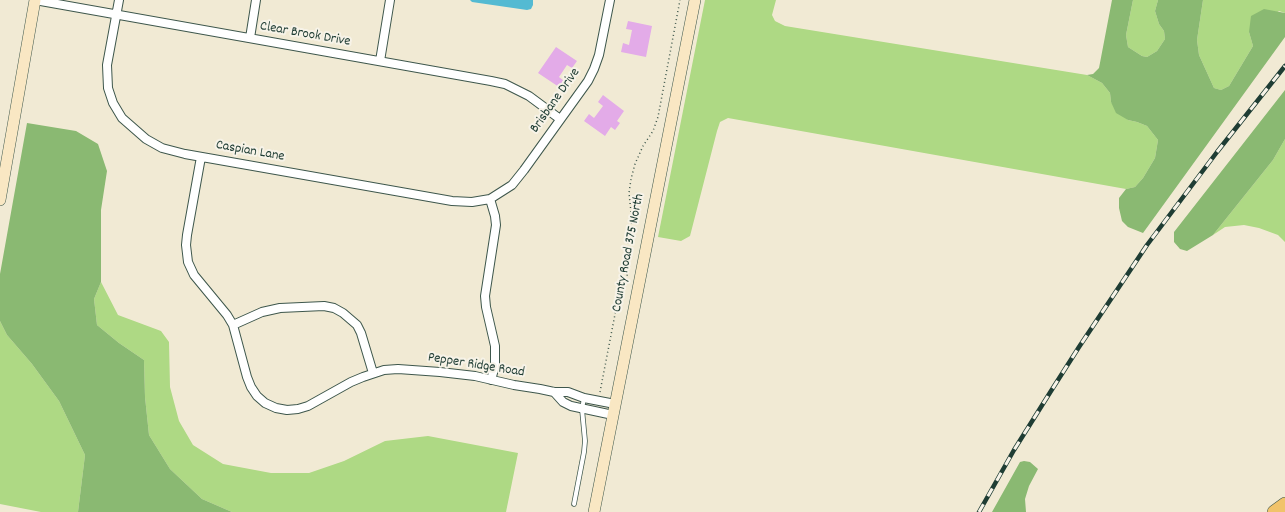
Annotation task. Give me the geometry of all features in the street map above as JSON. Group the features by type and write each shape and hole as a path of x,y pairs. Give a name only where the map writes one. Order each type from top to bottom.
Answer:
{"main road":[{"path":"1274,512 1285,504"}],"street":[{"name":"Clear Brook Drive","path":"35,0 505,84 529,96 560,119"},
{"path":"0,200 35,0"},
{"name":"Caspian Lane","path":"119,0 108,65 108,88 113,103 122,118 146,139 162,148 200,157 452,200 472,202 490,199"},
{"path":"250,38 256,0"},
{"path":"380,61 390,0"},
{"name":"Brisbane Drive","path":"490,199 505,190 518,178 588,81 599,55 610,0"},
{"name":"County Road 375 North","path":"594,512 695,0"},
{"name":"Pepper Ridge Road","path":"200,157 186,245 188,262 194,275 220,305 233,325 247,377 257,396 265,403 276,408 287,410 298,409 308,406 351,382 373,373 384,370 410,369 460,374 514,386 540,388 554,392 568,392 584,398 615,404"},
{"path":"490,199 496,226 485,296 486,307 496,346 491,380"},
{"path":"233,325 262,312 275,309 324,306 334,308 343,313 357,325 361,333 373,373"},
{"name":"Pepper Ridge Road","path":"554,392 563,402 582,409 613,415"}],"lane":[{"path":"574,504 584,452 585,441 582,409 584,398"}],"path":[{"path":"598,400 617,304 626,283 628,269 628,246 632,221 629,193 631,180 635,164 643,146 653,131 658,117 680,0"}],"green space":[{"path":"705,0 776,0 772,15 775,21 785,26 1087,75 1102,83 1110,93 1111,102 1128,120 1147,126 1158,140 1155,158 1143,178 1135,187 1126,189 728,118 720,122 717,131 690,236 681,241 658,237"},
{"path":"1112,0 1133,0 1126,35 1128,47 1142,56 1147,57 1157,51 1165,39 1164,31 1159,24 1155,11 1158,0 1203,0 1197,40 1199,55 1214,88 1221,90 1229,86 1253,46 1249,32 1251,16 1264,9 1285,13 1285,37 1143,233 1128,227 1122,221 1119,208 1119,198 1126,189 1135,187 1143,178 1155,158 1158,140 1147,126 1128,120 1116,113 1111,102 1110,93 1102,83 1087,75 1093,74 1099,68"},
{"path":"1133,0 1158,0 1155,11 1159,24 1164,31 1165,39 1157,51 1147,57 1142,56 1128,47 1126,35"},
{"path":"1203,0 1285,0 1285,13 1279,11 1249,32 1253,46 1229,86 1221,90 1214,88 1199,55 1197,40"},
{"path":"1285,90 1285,139 1273,160 1213,235 1187,251 1180,249 1174,242 1174,232"},
{"path":"27,123 76,131 98,144 107,171 101,210 101,282 94,299 97,325 119,343 144,360 145,397 149,435 170,469 202,499 232,512 78,512 85,455 59,401 32,364 7,335 0,321 0,274"},
{"path":"1285,139 1285,242 1278,235 1259,228 1244,225 1225,227 1213,235 1273,160"},
{"path":"101,282 118,315 161,331 169,342 170,387 179,421 193,445 223,464 271,473 309,473 344,461 385,441 428,436 518,453 506,512 232,512 202,499 170,469 149,435 145,397 144,360 119,343 97,325 94,299"},
{"path":"0,321 7,335 32,364 59,401 85,455 78,512 41,512 0,504"},
{"path":"1020,462 1030,462 1038,469 1029,486 1025,499 1026,512 992,512"}],"water":[{"path":"470,0 533,0 533,5 531,9 527,10 472,2"}],"building":[{"path":"628,21 652,26 646,57 621,52 623,43 629,45 632,30 626,29"},
{"path":"556,47 577,61 572,68 567,65 559,77 564,81 559,87 538,73"},
{"path":"603,95 624,111 617,121 620,123 615,130 611,127 605,136 584,121 589,114 594,118 603,106 598,102"}],"railway":[{"path":"979,512 1014,450 1051,391 1147,245 1217,152 1285,66"}]}
